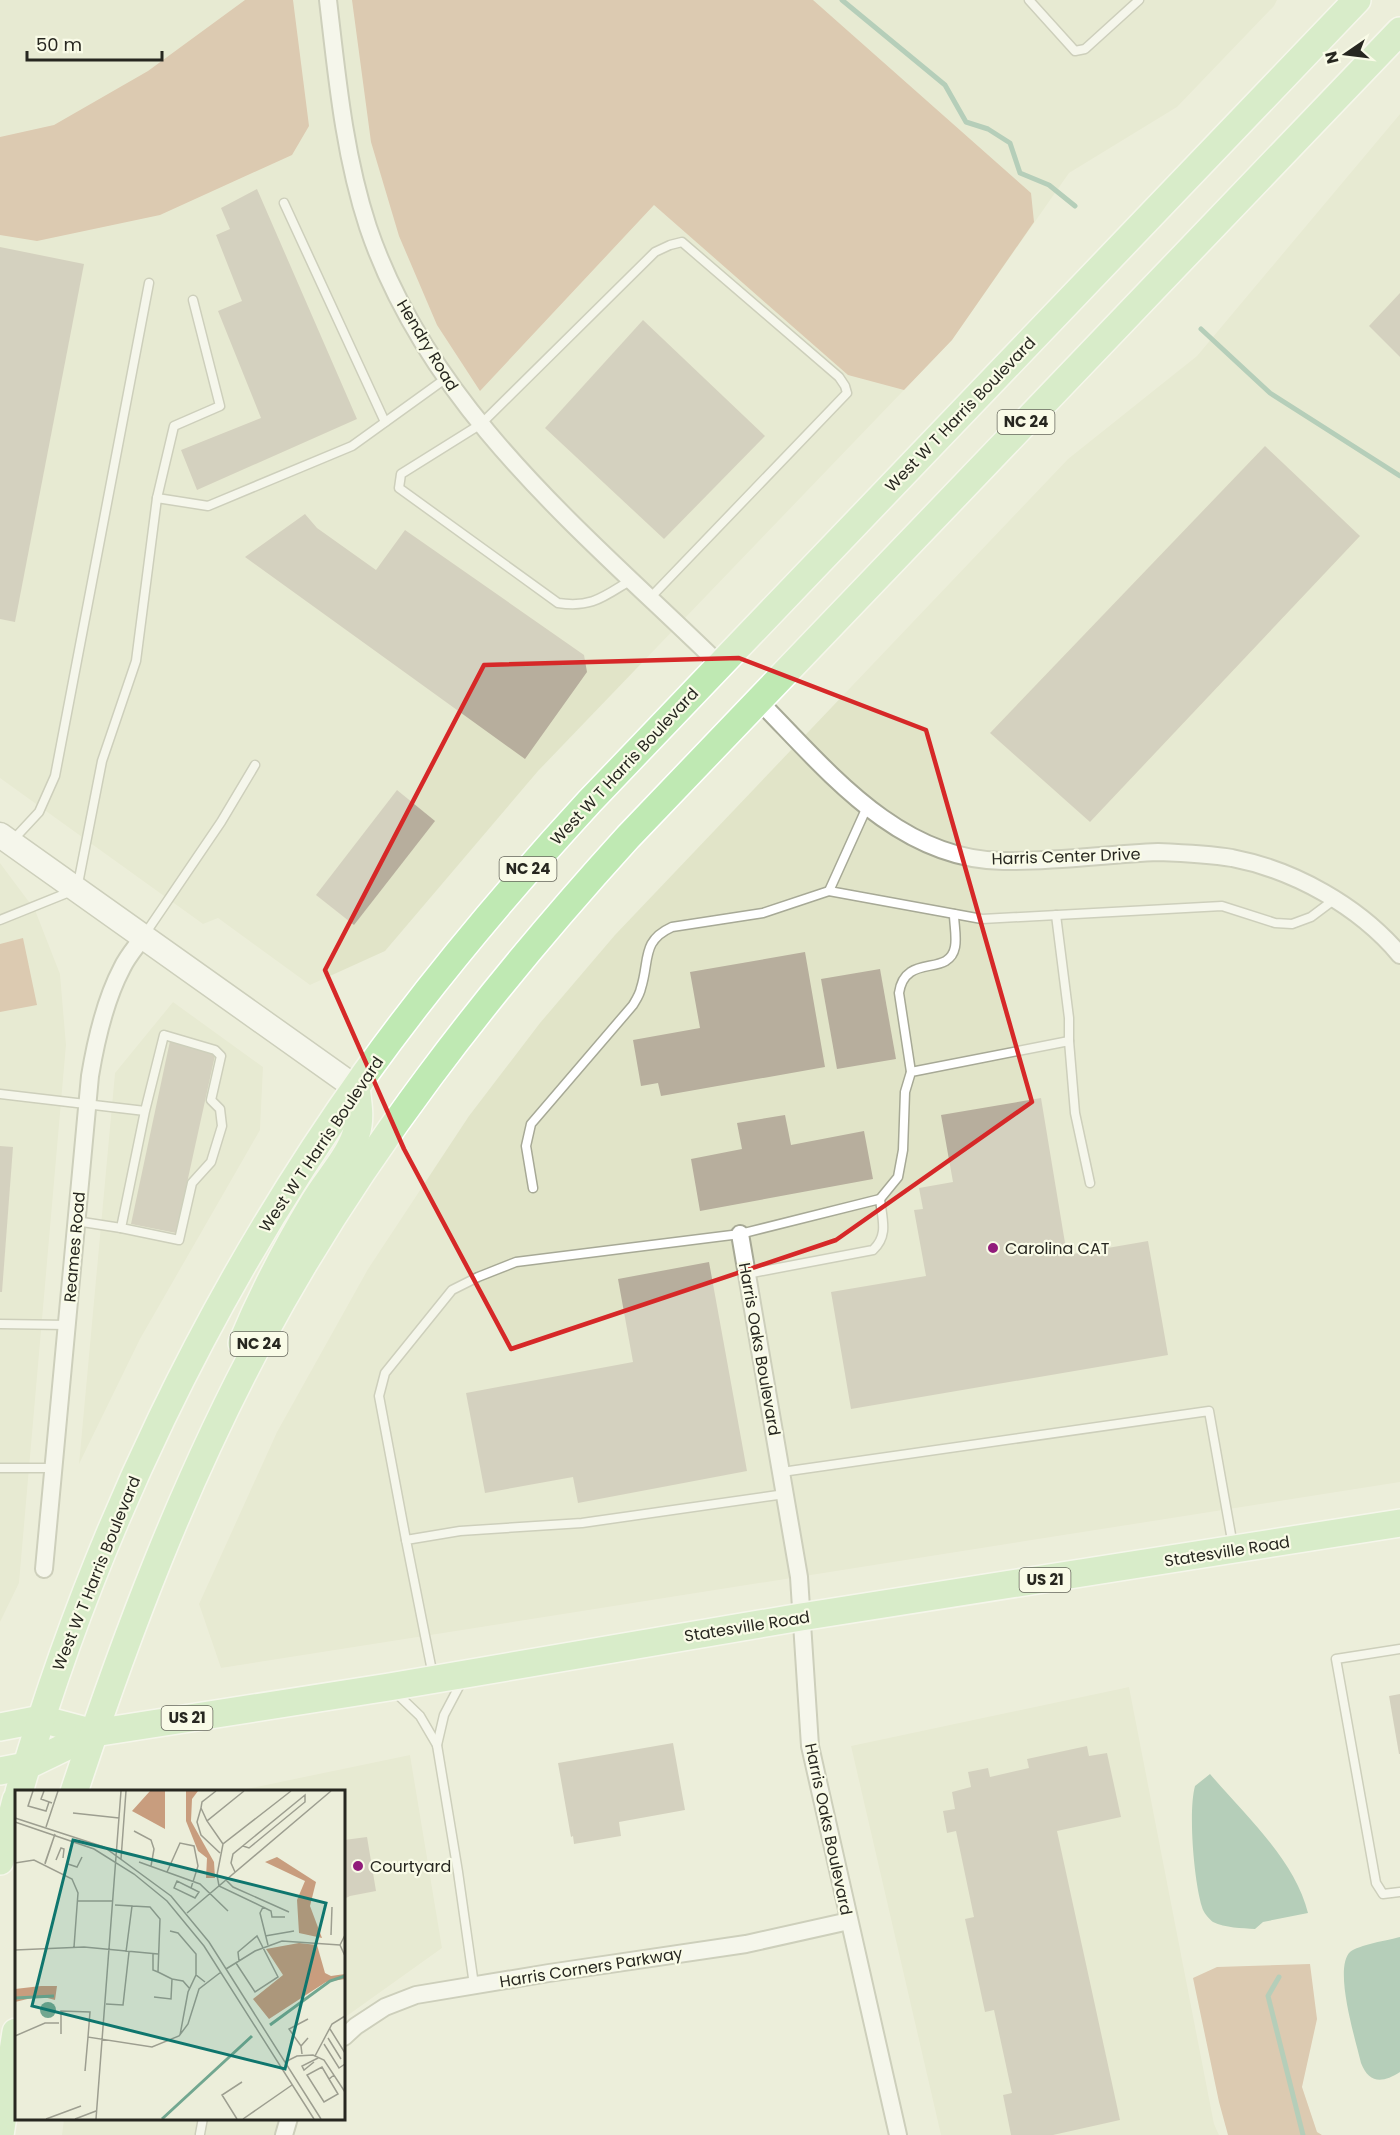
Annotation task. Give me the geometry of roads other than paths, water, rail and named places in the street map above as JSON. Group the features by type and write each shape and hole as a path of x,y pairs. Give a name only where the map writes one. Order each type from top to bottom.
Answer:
{"main road":[{"name":"West W T Harris Boulevard","path":"23,1779 41,1719 85,1596 124,1498 184,1371 217,1310 290,1187 356,1088 452,960 512,888 590,801 1345,4"},
{"name":"NC 24","path":"74,1790 148,1584 202,1458 263,1335 334,1215 410,1103 486,1002 537,939 628,837 1400,31"},
{"path":"5,838 356,1088 358,1122 352,1144 314,1202 258,1306 236,1357 202,1458"},
{"name":"Statesville Road","path":"0,1727 41,1719 93,1733 389,1687 801,1617 1400,1523"},
{"name":"Statesville Road","path":"0,1771 23,1779 93,1733"},
{"path":"0,1861 15,1804"},
{"path":"0,2135 15,2038"}],"street":[{"name":"Hendry Road","path":"328,0 349,157 368,227 387,276 445,379 520,471 720,665"},
{"name":"Harris Center Drive","path":"759,701 855,798 895,828 932,846 967,858 1002,862 1149,853 1233,858 1272,870 1317,888 1350,909 1400,955"},
{"name":"Reames Road","path":"44,1569 87,1104 95,1045 122,967 143,937"},
{"name":"Harris Oaks Boulevard","path":"740,1234 799,1577 810,1746 898,2135"},
{"name":"Harris Corners Parkway","path":"345,2036 385,2007 416,1995 746,1944 849,1921"},
{"path":"284,2135 288,2120"}],"lane":[{"path":"1029,0 1075,51 1085,49 1138,0"},
{"path":"284,203 385,422"},
{"path":"632,580 595,602 574,605 558,603 399,488 401,474 481,424 656,252 682,242 839,377 845,386 846,393 650,598"},
{"path":"5,838 39,812 55,776 149,283"},
{"path":"0,920 77,890 102,761 136,661 157,498 174,426 220,406 193,300"},
{"path":"157,498 208,506 352,446 445,379"},
{"path":"143,937 221,822 255,765"},
{"path":"829,891 867,807"},
{"path":"533,1188 526,1146 531,1124 633,1005 641,989 650,943 659,933 672,927 763,913 829,891 982,919 1222,906 1275,923 1292,924 1311,917 1335,899"},
{"path":"434,1679 379,1396 385,1373 452,1290 478,1276 516,1262 740,1234 880,1199 898,1177 903,1150 905,1092 911,1072 900,993 901,982 915,969 941,963 951,956 955,947 954,914"},
{"path":"1056,915 1069,1018 1075,1113 1089,1183"},
{"path":"76,1221 179,1240 190,1182 211,1162 222,1126 220,1109 209,1100 215,1071 221,1056 215,1050 164,1035 162,1060 155,1089 145,1111 132,1196 121,1228"},
{"path":"911,1072 1069,1041"},
{"path":"0,1094 145,1111"},
{"path":"747,1274 873,1250 880,1243 884,1231 880,1199"},
{"path":"0,1324 68,1324"},
{"path":"782,1472 1209,1412 1234,1550"},
{"path":"0,1468 54,1468"},
{"path":"406,1540 460,1531 582,1523 785,1494"},
{"path":"1400,1649 1336,1659 1376,1883 1383,1894 1400,1892"},
{"path":"437,1745 444,1715 466,1674"},
{"path":"389,1687 420,1716 437,1745 474,1985"}],"waterway":[{"path":"842,0 945,85 966,122 988,129 1010,143 1020,173 1049,185 1075,206"},
{"path":"1201,329 1270,393 1400,476"},
{"path":"1279,1977 1268,1996 1303,2135"}],"place":[{"name":"Carolina CAT","path":"993,1248"},
{"name":"Courtyard","path":"358,1866"}]}
